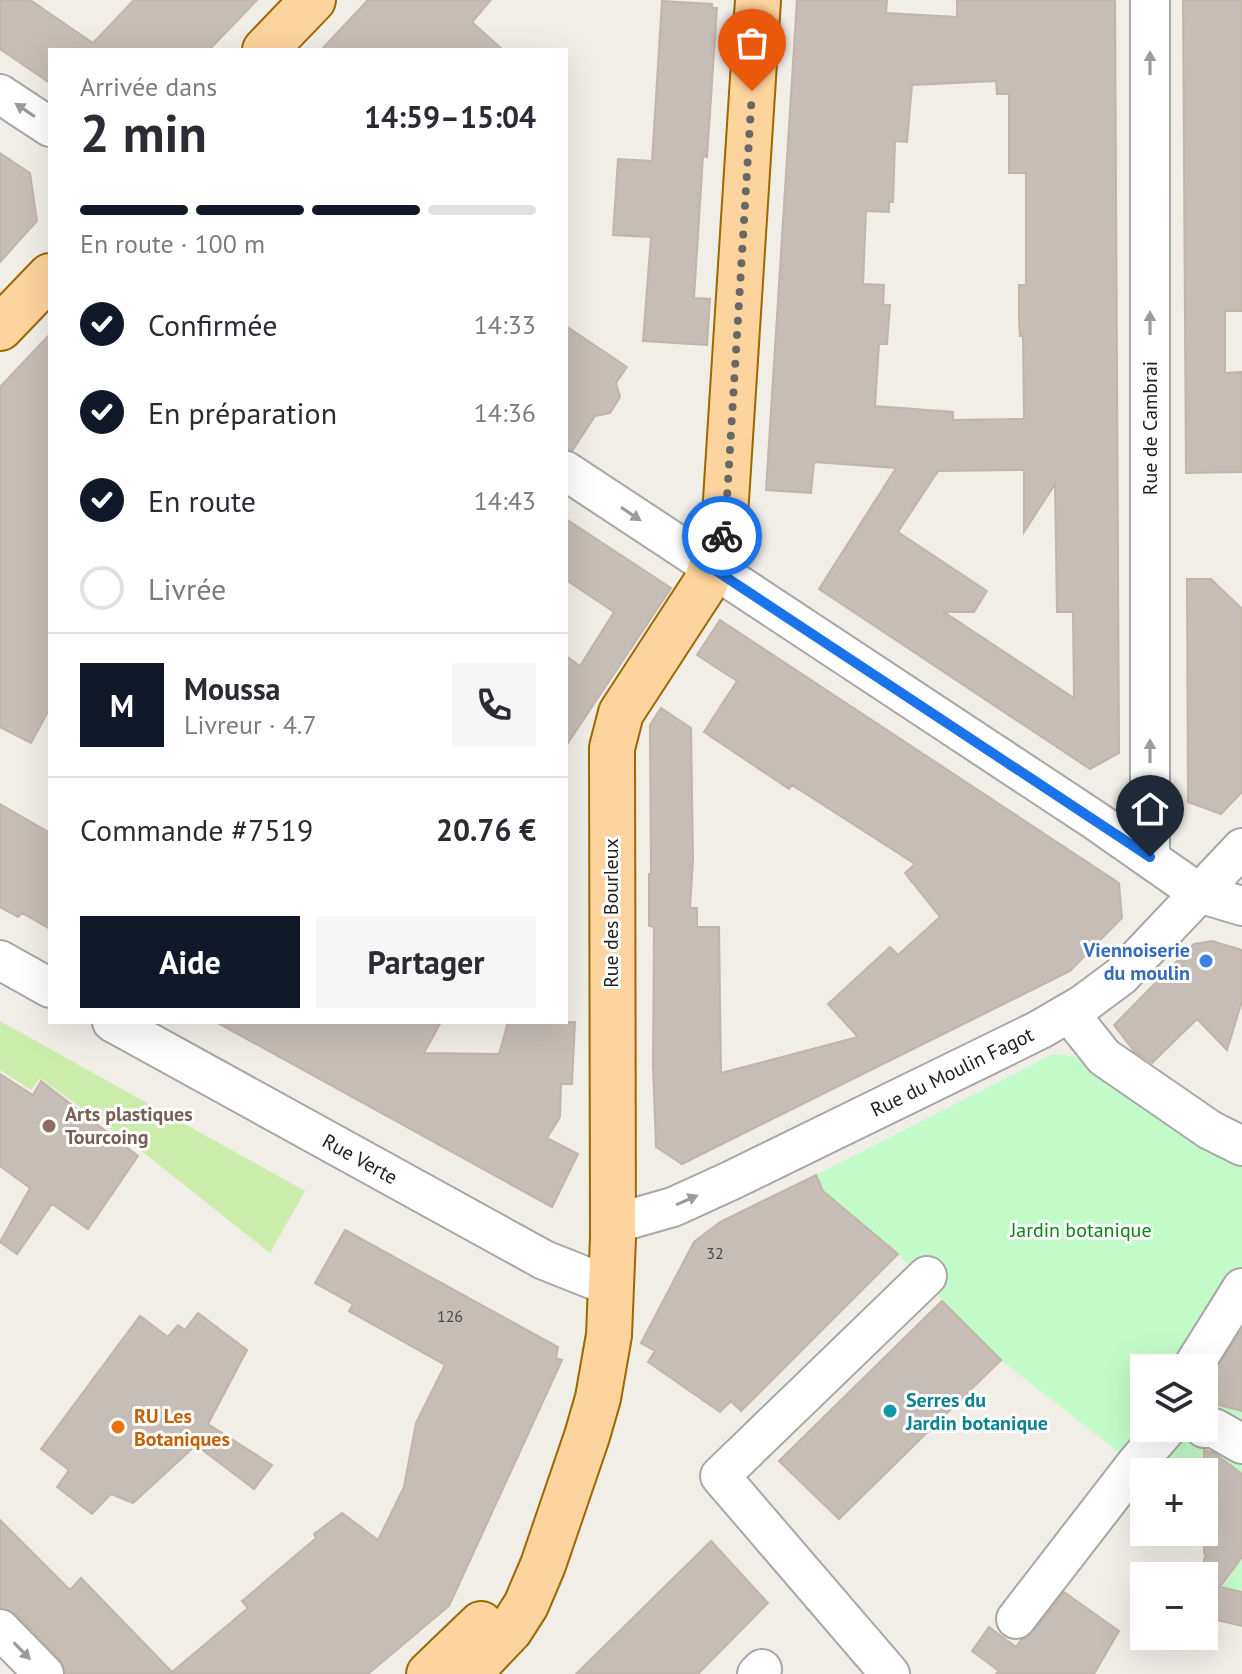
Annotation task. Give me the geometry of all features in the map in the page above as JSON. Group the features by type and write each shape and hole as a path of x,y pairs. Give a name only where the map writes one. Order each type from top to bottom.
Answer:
{"main road":[{"path":"267,48 313,0"},
{"name":"Rue des Bourleux","path":"612,1287 612,748 621,713 697,598 712,568 726,514 758,0"},
{"path":"0,328 48,278"},
{"path":"447,1672 470,1635 526,1565 560,1510 598,1398 609,1335 612,1287"}],"street":[{"name":"Rue de Cambrai","path":"1150,0 1150,857"},
{"path":"0,94 48,126"},
{"path":"568,472 1150,857 1199,893 1242,906"},
{"name":"Rue du Moulin Fagot","path":"613,1224 673,1207 730,1181 1069,1013 1121,976 1242,848"},
{"path":"0,960 48,987"},
{"path":"1069,1013 1104,1057 1210,1130 1242,1146"},
{"name":"Rue Verte","path":"116,1024 544,1260 612,1287"},
{"path":"890,1674 720,1476 927,1276"},
{"path":"1201,1354 1242,1288"},
{"path":"1218,1430 1242,1444"},
{"path":"1016,1619 1155,1442"},
{"path":"0,1629 44,1674"}],"green space":[{"path":"0,1021 305,1191 270,1253 144,1153 40,1078 31,1090 0,1070"},
{"name":"Jardin botanique","path":"1053,1054 1087,1058 1242,1132 1242,1474 1218,1466 1218,1458 1130,1458 1130,1461 1001,1360 898,1254 823,1191 816,1175"},
{"path":"1242,1559 1242,1592 1222,1587"}],"building":[{"path":"0,0 30,0 93,43 134,0 257,0 211,48 48,48 48,82 0,49"},
{"path":"368,0 491,0 472,22 501,48 323,48"},
{"path":"797,0 887,0 886,13 957,17 957,0 1115,0 1119,753 1090,769 819,589 896,468 814,462 811,493 766,490","holes":["996,81 997,94 1009,94 1009,173 1026,173 1026,285 1019,285 1024,419 953,420 953,412 875,406 879,344 887,344 890,305 883,305 884,285 863,284 866,211 889,212 889,202 893,202 895,141 907,142 912,85","1024,470 1024,532 1055,484 1057,612 1073,612 1074,698 944,612 974,612 987,591 898,532 938,471"]},
{"path":"1183,0 1242,0 1242,311 1225,311 1225,373 1242,372 1242,472 1186,473"},
{"path":"662,1 712,4 712,8 717,8 694,298 710,299 707,345 643,341 651,237 613,235 618,159 652,161"},
{"path":"0,153 30,173 37,221 0,262"},
{"path":"568,327 627,367 616,383 620,397 610,413 595,416 572,451 568,450"},
{"path":"48,336 48,712 31,743 0,727 0,387"},
{"path":"568,520 671,588 568,743 568,657 580,666 614,612 568,581"},
{"path":"1187,579 1211,579 1242,609 1242,792 1221,814 1188,802"},
{"path":"720,620 1119,883 1122,918 1070,971 682,1164 656,1147 654,927 649,926 650,725 661,708 691,728 693,860 690,908 697,908 697,927 719,927 721,1073 858,1037 828,1004 890,947 898,955 940,917 905,873 915,864 792,785 789,789 704,732 737,681 697,655"},
{"path":"0,804 48,832 48,928 22,913 18,917 0,907"},
{"path":"1212,941 1242,950 1242,1001 1227,1050 1197,1019 1152,1063 1134,1051 1114,1025 1194,944"},
{"path":"575,1022 572,1084 561,1084 560,1117 547,1138 578,1154 552,1207 220,1024 440,1024 424,1053 499,1054 507,1024"},
{"name":"Arts plastiques Tourcoing","path":"0,1074 33,1095 41,1081 138,1156 88,1229 52,1204 17,1254 0,1242 30,1188 0,1166"},
{"path":"816,1175 823,1191 898,1254 741,1411 731,1401 720,1412 648,1362 655,1351 641,1343 694,1242 720,1222"},
{"path":"345,1230 558,1347 556,1358 562,1360 449,1606 368,1674 65,1674 60,1659 16,1614 0,1608 0,1520 70,1590 81,1578 172,1672 248,1608 242,1601 316,1538 314,1534 342,1513 378,1540 404,1487 416,1423 445,1365 349,1311 353,1304 315,1283"},
{"name":"Serres du Jardin botanique","path":"942,1301 1001,1360 839,1519 779,1461"},
{"path":"198,1313 247,1350 208,1424 272,1465 254,1489 196,1445 133,1503 111,1494 92,1514 57,1487 69,1470 41,1449 140,1316 168,1337 178,1325 185,1330"},
{"path":"1242,1330 1242,1411 1218,1405 1218,1365"},
{"path":"1204,1450 1214,1453 1242,1474 1242,1557 1220,1587 1242,1592 1242,1626 1218,1620 1218,1562 1204,1562 1204,1546 1218,1546 1218,1458 1204,1458"},
{"path":"711,1541 768,1603 698,1674 576,1674"},
{"path":"1064,1592 1119,1631 1094,1674 996,1674 999,1671 972,1651 989,1627 1016,1647 1033,1632"}],"way so far":[{"path":"722,536 726,514 752,91"}],"place":[{"name":"Viennoiserie du moulin","path":"1206,961"},
{"name":"Arts plastiques Tourcoing","path":"49,1126"},
{"name":"Serres du Jardin botanique","path":"890,1411"},
{"name":"RU Les Botaniques","path":"118,1427"}],"route":[{"path":"722,536 712,568 1150,857"}]}
